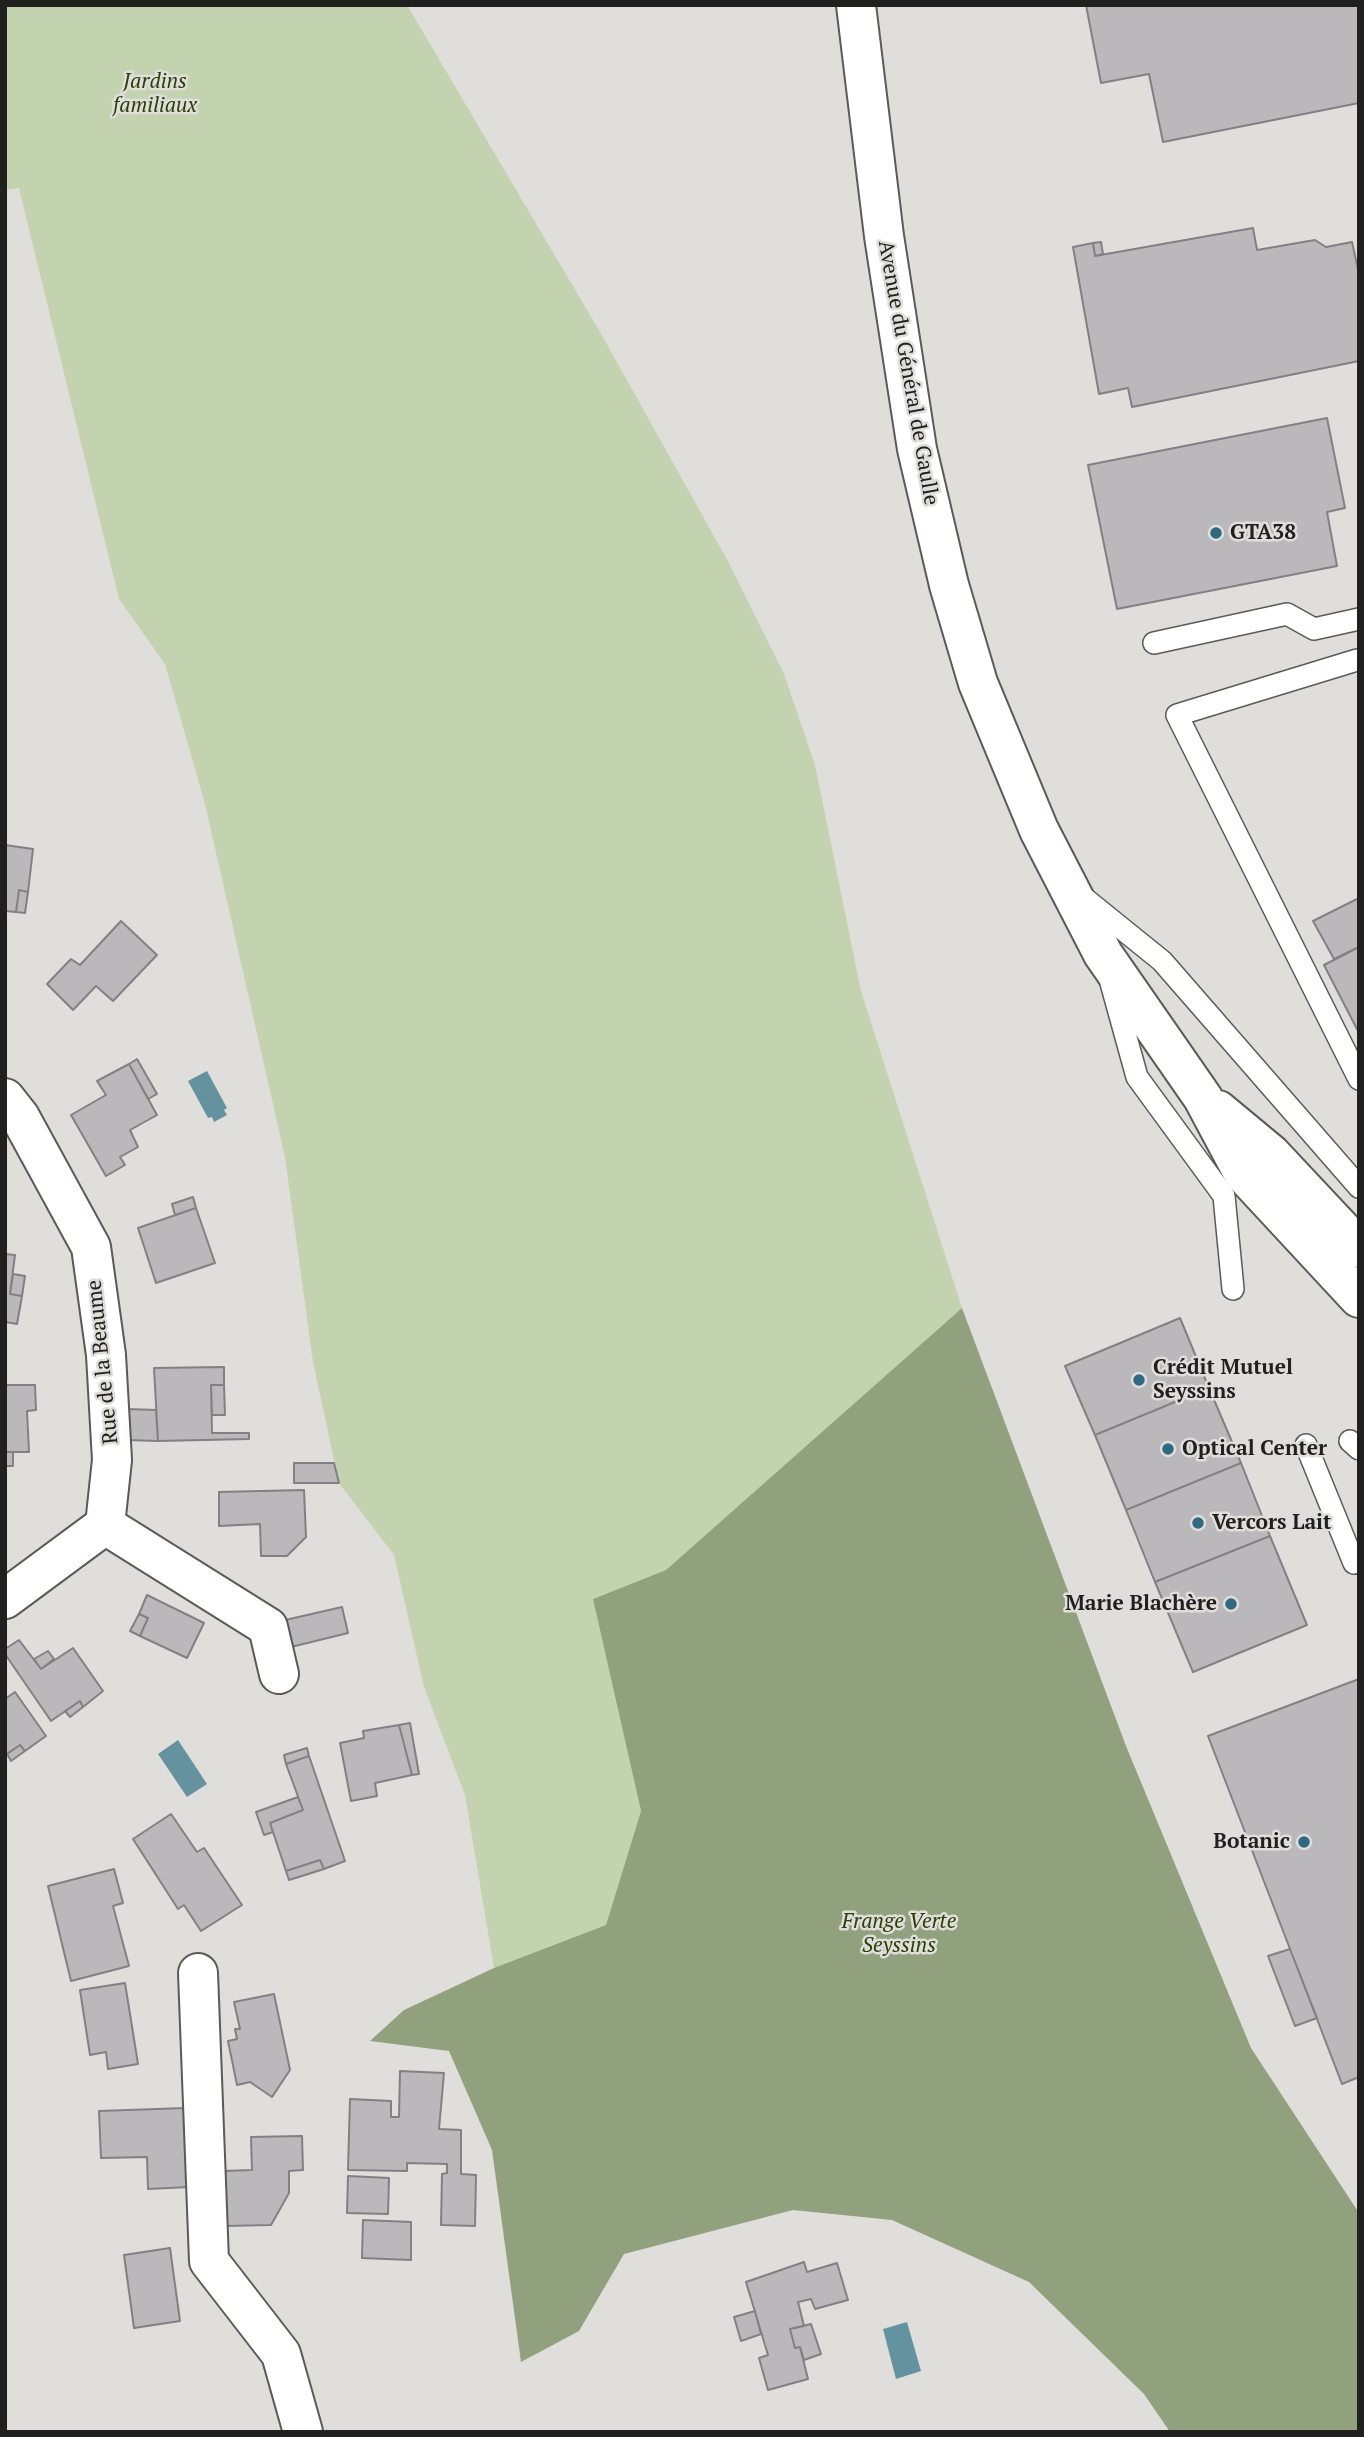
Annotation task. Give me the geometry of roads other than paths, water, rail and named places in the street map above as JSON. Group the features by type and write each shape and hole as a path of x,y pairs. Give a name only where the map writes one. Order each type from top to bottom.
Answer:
{"main road":[{"name":"Avenue du Général de Gaulle","path":"856,5 884,236 917,449 942,558 978,683 1039,830 1103,954 1203,1098 1243,1173 1359,1298"},
{"name":"Rue de la Beaume","path":"5,1098 20,1117 91,1247 106,1355 112,1460 105,1525"},
{"name":"Avenue du Général de Gaulle","path":"1203,1098 1271,1154 1359,1248"},
{"path":"5,1599 105,1525 268,1627 279,1674"},
{"path":"198,1973 209,2261 281,2354 303,2432"}],"lane":[{"path":"1154,643 1287,614 1314,629 1359,619"},
{"path":"1358,661 1177,715 1359,1079"},
{"path":"1065,883 1162,961 1359,1187"},
{"path":"1103,954 1137,1077 1224,1196 1233,1289"},
{"path":"1306,1445 1354,1563 1359,1561"}],"water":[{"path":"207,1071 227,1108 224,1110 227,1115 214,1122 212,1117 208,1118 188,1081"},
{"path":"178,1740 207,1784 187,1797 158,1754"},
{"path":"907,2322 921,2371 896,2379 883,2329"}],"place":[{"name":"GTA38","path":"1216,533"},
{"name":"Crédit Mutuel Seyssins","path":"1139,1380"},
{"name":"Optical Center","path":"1168,1449"},
{"name":"Vercors Lait","path":"1198,1523"},
{"name":"Marie Blachère","path":"1231,1604"},
{"name":"Botanic","path":"1304,1842"}],"park label":[{"name":"Jardins familiaux","path":"155,94"},
{"name":"Frange Verte Seyssins","path":"899,1934"}]}
